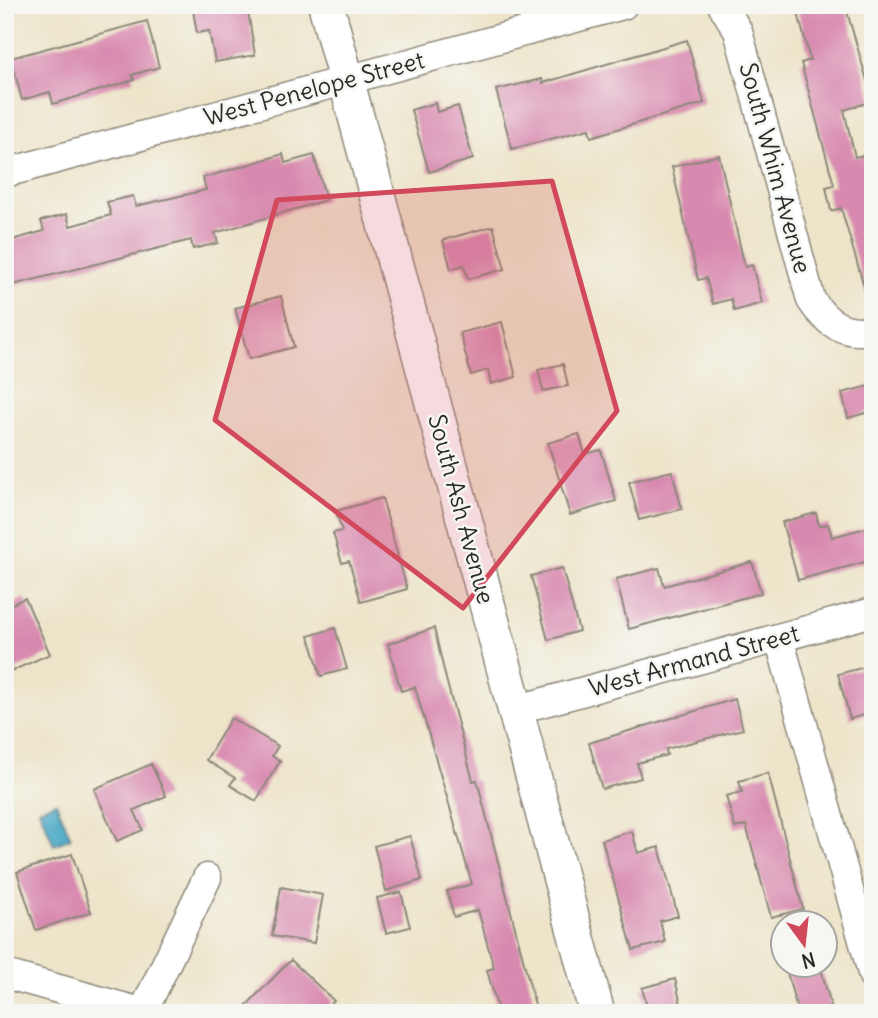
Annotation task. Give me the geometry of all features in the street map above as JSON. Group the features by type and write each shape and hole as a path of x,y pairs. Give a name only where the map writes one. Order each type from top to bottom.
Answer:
{"street":[{"name":"South Ash Avenue","path":"326,5 597,1013"},
{"name":"West Penelope Street","path":"5,173 623,5"},
{"name":"South Whim Avenue","path":"722,5 738,32 811,300 834,326 851,331 873,330"},
{"name":"West Armand Street","path":"515,710 873,612"},
{"path":"779,638 873,976"},
{"path":"5,974 144,1012 207,878"}],"highlighted area":[{"path":"552,181 617,411 463,608 215,420 277,200"}],"water":[{"path":"56,802 71,838 54,845 39,809"}],"building":[{"path":"192,5 247,5 255,55 215,62 209,31 197,33"},
{"path":"796,5 845,5 873,101 844,110 855,157 873,153 873,299 868,300 841,208 831,211 826,187 834,185 801,63 810,60"},
{"path":"147,21 159,67 132,75 134,80 53,104 50,92 22,100 11,58"},
{"path":"687,40 704,103 591,137 589,129 512,149 496,90 542,79 543,83"},
{"path":"435,103 437,112 458,106 473,159 429,172 411,110"},
{"path":"283,154 285,163 314,155 326,200 215,233 218,243 193,249 191,240 5,287 5,242 44,231 41,221 67,214 70,226 111,215 107,202 133,196 136,206 206,190 203,178"},
{"path":"719,155 745,267 752,265 762,303 734,311 731,299 713,304 706,278 698,280 672,167"},
{"path":"493,226 505,269 468,279 464,265 451,269 443,240"},
{"path":"281,296 294,347 249,359 235,308"},
{"path":"502,322 516,377 491,384 488,370 471,375 460,333"},
{"path":"563,364 568,386 543,391 538,370"},
{"path":"873,385 873,411 848,418 842,393"},
{"path":"579,434 585,454 601,450 616,501 570,515 548,443"},
{"path":"672,471 682,509 639,520 629,482"},
{"path":"382,498 407,589 361,602 349,561 342,563 333,533 342,531 336,511"},
{"path":"816,513 819,526 828,524 832,537 873,526 873,560 798,580 782,522"},
{"path":"752,562 761,593 629,629 616,579 659,568 664,586"},
{"path":"562,568 579,631 548,640 531,576"},
{"path":"25,598 50,654 5,674 5,607"},
{"path":"335,628 347,669 321,676 309,636"},
{"path":"434,628 473,781 477,780 537,1013 499,1013 487,970 494,968 478,910 454,917 447,891 472,884 415,687 401,691 388,644"},
{"path":"873,665 873,712 850,719 838,674"},
{"path":"735,699 743,729 666,749 667,755 637,763 641,778 602,789 589,743"},
{"path":"231,718 278,746 272,756 280,761 256,801 230,785 235,778 206,760"},
{"path":"151,764 166,796 134,810 143,830 117,841 94,789"},
{"path":"768,773 803,909 770,909 770,913 746,825 735,828 726,796 742,792 739,781"},
{"path":"632,831 638,853 659,847 678,916 660,921 665,942 633,950 602,840"},
{"path":"410,836 422,880 386,891 374,846"},
{"path":"72,854 91,912 36,930 17,872"},
{"path":"281,887 323,895 314,943 272,936"},
{"path":"401,892 410,927 386,933 377,898"},
{"path":"291,960 334,1001 322,1013 239,1013"},
{"path":"675,979 683,1013 649,1013 642,988"},
{"path":"789,979 824,979 831,1006 798,1013"}]}
